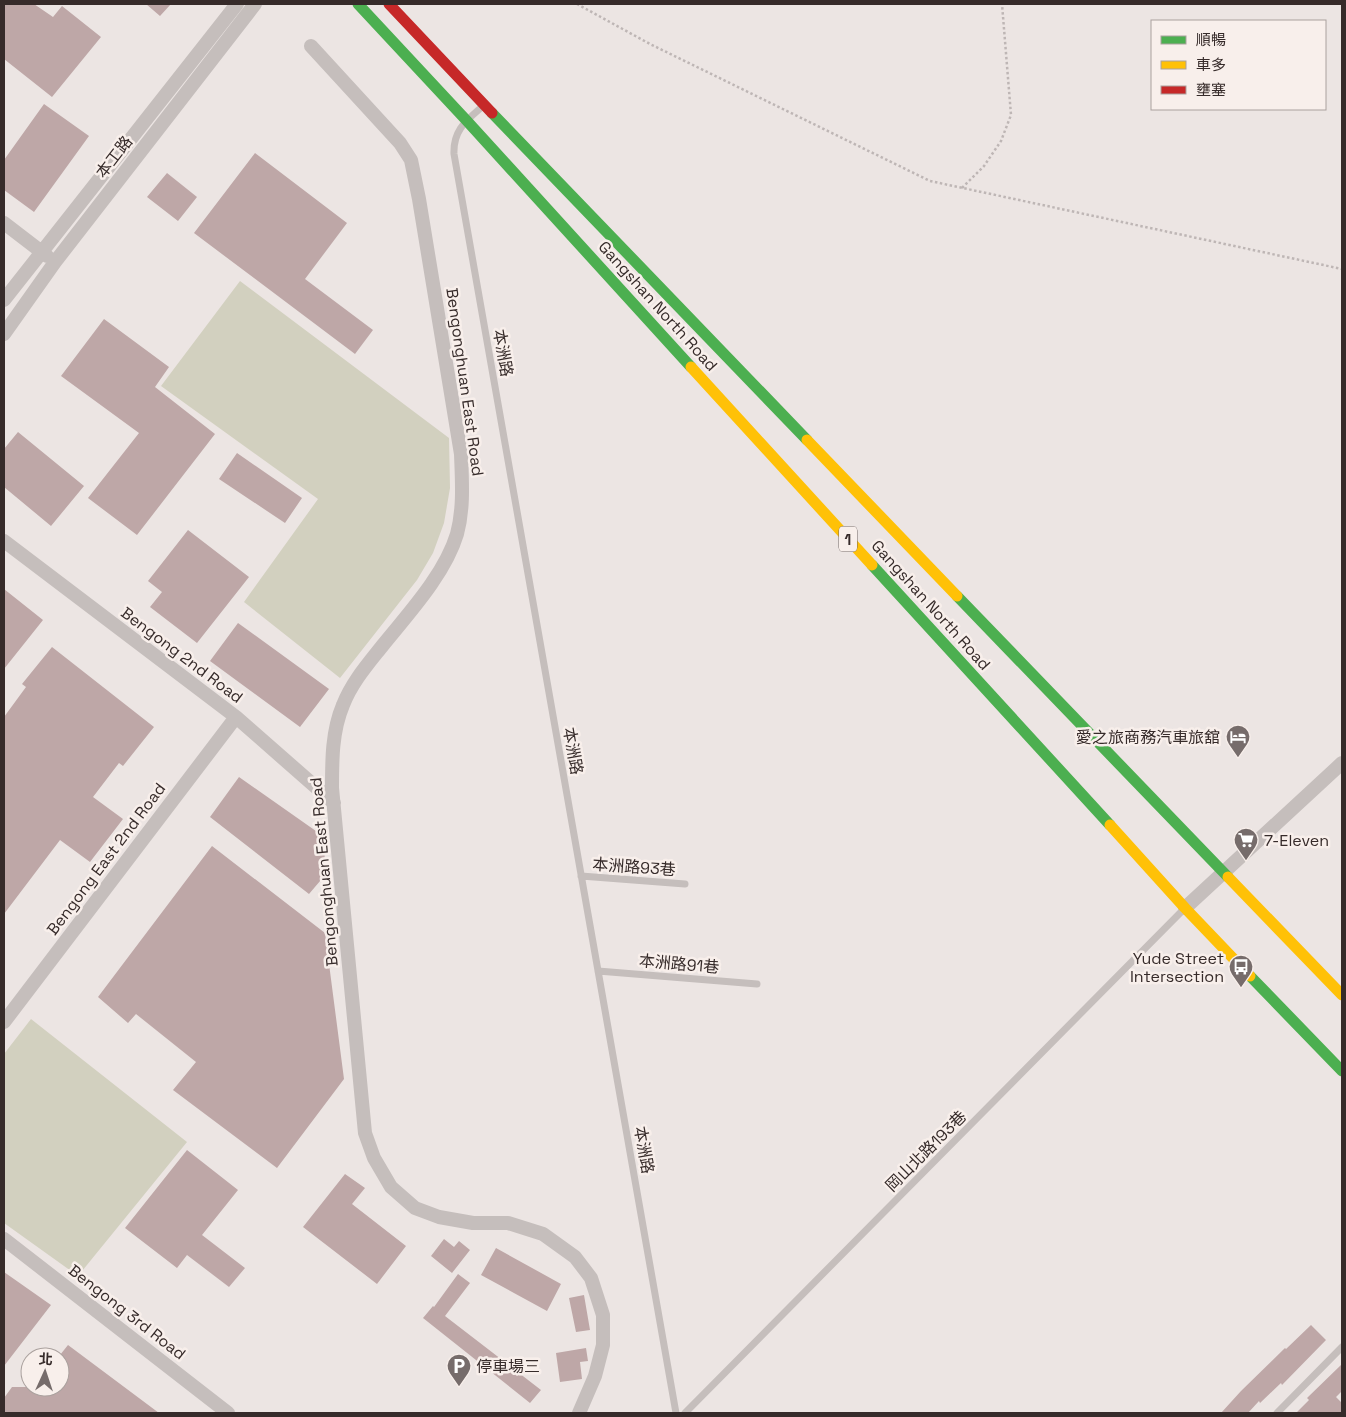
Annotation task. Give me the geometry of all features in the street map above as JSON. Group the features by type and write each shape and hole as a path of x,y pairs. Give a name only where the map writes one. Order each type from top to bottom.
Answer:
{"main road":[{"name":"Gangshan North Road","path":"358,4 1185,908 1342,1071"},
{"name":"Gangshan North Road","path":"389,4 484,105 1342,995"}],"street":[{"name":"本工路","path":"4,300 237,4"},
{"name":"本工路","path":"4,334 55,262 255,4"},
{"name":"Bengonghuan East Road","path":"311,46 400,143 411,160 461,454 463,483 461,510 456,535 448,554 430,587 356,679 342,705 335,731 332,788 365,1133 374,1158 392,1187 415,1208 439,1217 473,1223 508,1223 543,1234 574,1257 591,1278 603,1315 603,1345 595,1376 579,1413"},
{"path":"4,223 55,262"},
{"name":"Bengong 2nd Road","path":"4,542 236,718 334,803"},
{"name":"Bengong East 2nd Road","path":"4,1022 236,718"},
{"path":"1185,908 1342,763"},
{"name":"Bengong 3rd Road","path":"4,1239 228,1413"}],"lane":[{"name":"本洲路","path":"484,105 467,121 457,134 454,154 676,1413"},
{"name":"本洲路93巷","path":"581,876 685,884"},
{"name":"岡山北路193巷","path":"686,1413 1185,908"},
{"name":"本洲路91巷","path":"598,971 757,984"},
{"path":"1277,1413 1342,1347"}],"path":[{"path":"577,4 650,44 930,181 1342,269"},
{"path":"962,188 984,166 1001,141 1011,116 1002,4"}],"shaded area":[{"path":"240,281 449,438 450,488 444,523 433,553 417,580 340,678 244,602 318,499 161,386"},
{"path":"31,1019 187,1142 78,1276 4,1223 4,1054"}],"building":[{"path":"4,4 34,4 53,17 62,6 101,37 52,97 4,59"},
{"path":"146,4 171,4 160,16"},
{"path":"44,104 89,136 34,212 4,190 4,160"},
{"path":"255,153 347,223 305,279 373,330 355,354 194,233"},
{"path":"167,173 197,197 178,221 147,197"},
{"path":"104,319 169,367 155,387 215,434 137,535 88,498 139,433 61,376"},
{"path":"18,432 84,486 51,526 4,487 4,449"},
{"path":"237,453 302,498 285,523 219,479"},
{"path":"188,530 249,577 197,643 150,607 162,592 148,581"},
{"path":"4,589 43,620 4,669"},
{"path":"238,623 329,689 300,727 210,661"},
{"path":"52,647 154,727 123,766 119,763 93,797 123,819 90,862 60,840 4,914 4,717 26,687 22,684"},
{"path":"239,777 323,836 326,874 309,894 210,817"},
{"path":"212,846 325,933 344,1079 277,1168 173,1090 196,1062 136,1014 128,1023 98,997"},
{"path":"187,1150 238,1190 202,1235 245,1268 229,1287 187,1255 177,1268 125,1228"},
{"path":"345,1174 365,1188 352,1204 406,1246 377,1284 303,1227"},
{"path":"444,1239 454,1247 459,1241 470,1250 452,1273 431,1256"},
{"path":"496,1248 561,1284 547,1311 481,1275"},
{"path":"4,1272 51,1305 4,1366"},
{"path":"458,1274 470,1283 445,1316 541,1390 530,1403 423,1318 434,1307"},
{"path":"584,1295 590,1330 576,1332 569,1298"},
{"path":"1311,1325 1326,1340 1282,1385 1281,1383 1260,1403 1259,1401 1248,1413 1221,1413 1241,1391"},
{"path":"68,1345 159,1413 4,1413 4,1398 12,1387 20,1387 20,1397 70,1397 70,1347 66,1347"},
{"path":"586,1348 588,1361 580,1362 582,1379 560,1382 556,1353"},
{"path":"1342,1364 1342,1391 1336,1397 1342,1403 1342,1413 1296,1413 1309,1400 1307,1398"}],"traffic: fast":[{"path":"358,4 691,367"},
{"path":"492,113 807,440"},
{"path":"872,565 1110,825"},
{"path":"957,596 1228,877"},
{"path":"1250,976 1342,1071"}],"traffic: slow":[{"path":"691,367 872,565"},
{"path":"807,440 957,596"},
{"path":"1110,825 1250,976"},
{"path":"1228,877 1342,995"}],"traffic: jam":[{"path":"389,4 492,113"}],"place":[{"name":"愛之旅商務汽車旅舘","path":"1238,758"},
{"name":"7-Eleven","path":"1246,861"},
{"name":"Yude Street Intersection","path":"1241,988"},
{"name":"停車場三","path":"459,1387"}]}
